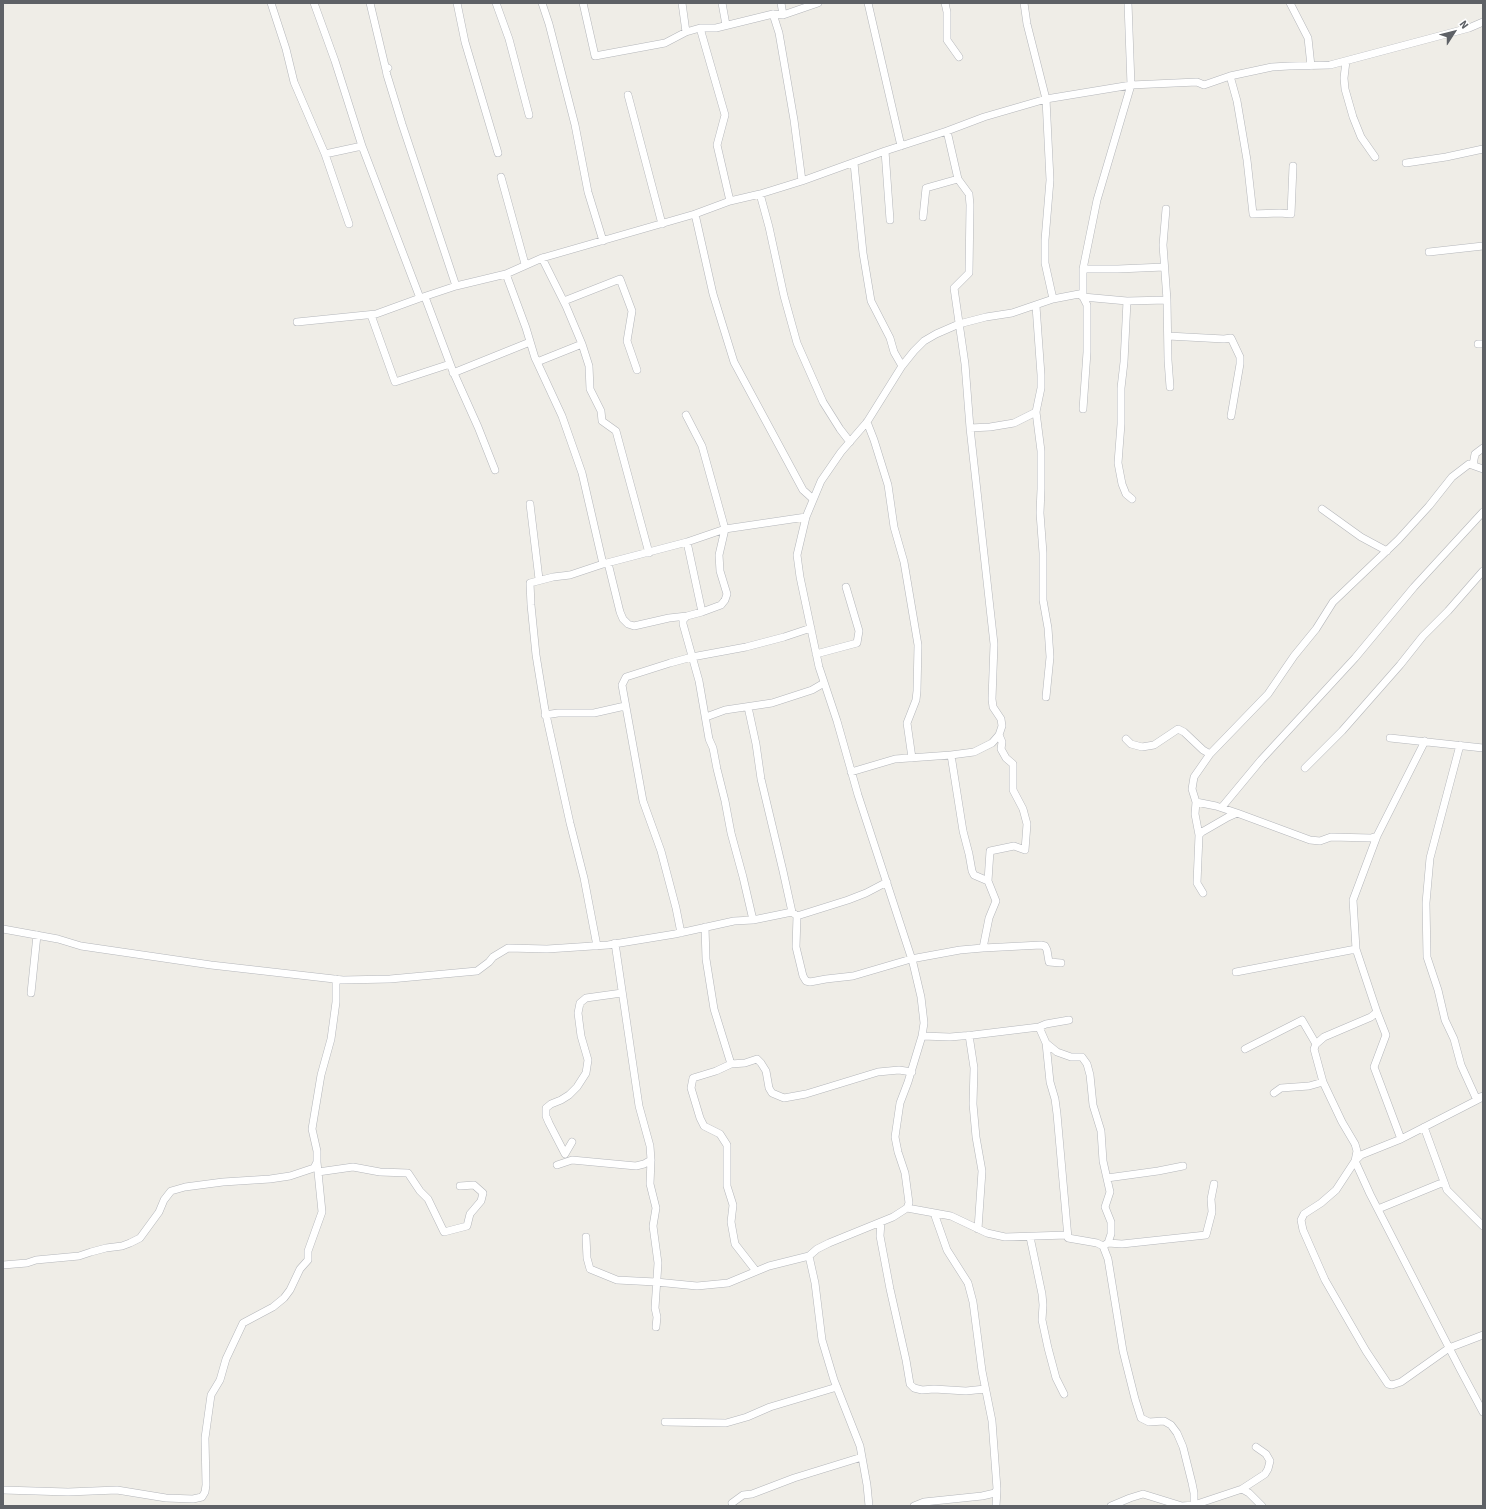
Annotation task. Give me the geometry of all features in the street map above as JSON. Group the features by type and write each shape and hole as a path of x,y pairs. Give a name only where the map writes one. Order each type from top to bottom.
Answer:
{"street":[{"path":"271,3 286,49 294,82 324,154 349,224"},
{"path":"314,3 335,61 362,146 422,298 496,470"},
{"path":"370,3 387,69 456,286"},
{"path":"457,3 465,42 498,153"},
{"path":"496,3 509,39 529,115"},
{"path":"542,3 551,30 575,125 588,192 603,240"},
{"path":"583,3 595,56 664,43 686,32 700,28 716,28 773,14 783,15 818,3"},
{"path":"682,3 686,32"},
{"path":"722,3 726,25"},
{"path":"781,3 783,15"},
{"path":"868,3 901,146"},
{"path":"945,3 947,12 947,40 959,57"},
{"path":"1024,3 1027,24 1046,99 1050,180 1045,240 1045,264 1053,299"},
{"path":"1083,409 1087,352 1087,305 1083,297 1083,269 1097,200 1131,84 1128,3"},
{"path":"1290,3 1308,38 1311,66"},
{"path":"773,14 782,49 794,120 802,181"},
{"path":"297,322 376,314 456,286 506,274 525,264 542,258 662,224 730,201 760,194 802,181 984,117 1046,99 1131,84 1197,82 1204,85 1230,76 1272,67 1330,65 1469,28 1483,22"},
{"path":"700,28 725,115 717,145 730,201"},
{"path":"1346,61 1344,78 1345,89 1353,117 1361,137 1375,157"},
{"path":"1230,76 1237,101 1253,214 1291,214 1293,166"},
{"path":"628,94 662,224"},
{"path":"851,772 895,759 974,752 992,743 999,735 1002,726 1001,719 993,706 992,699 994,644 970,428 965,364 954,288 969,273 969,194 958,179 947,131"},
{"path":"324,154 362,146"},
{"path":"1406,163 1446,157 1483,149"},
{"path":"885,151 890,220"},
{"path":"854,162 863,253 872,301 890,338 894,352 902,366"},
{"path":"501,177 525,264"},
{"path":"923,217 926,188 958,179"},
{"path":"760,194 769,227 784,296 797,343 823,402 850,442"},
{"path":"1166,209 1163,245 1167,300 1170,387"},
{"path":"695,214 713,294 734,362 803,490 813,499"},
{"path":"1429,252 1483,246"},
{"path":"542,258 564,301 582,344 589,366 590,389 601,411 602,421 616,431 649,553"},
{"path":"1083,269 1164,267"},
{"path":"506,274 535,358 562,416 582,473 620,612 628,624 634,626 702,612 721,605 727,594 720,571 719,556 725,529 702,446 686,415"},
{"path":"564,301 620,279 632,311 628,341 637,370"},
{"path":"907,1208 909,1203 908,1192 895,1137 900,1103 912,1072 922,1036 924,1023 921,997 911,959 819,667 800,577 797,555 806,517 821,481 828,470 866,422 902,366 924,341 959,324 1036,306 1053,299 1079,294 1083,297 1127,301 1167,300"},
{"path":"1127,301 1118,463 1122,484 1126,494 1132,499"},
{"path":"1036,306 1041,388 1036,412 1041,451 1040,513 1043,553 1043,600 1048,628 1050,656 1046,697"},
{"path":"371,315 395,382 450,364"},
{"path":"1168,336 1224,339 1231,338 1240,357 1231,416"},
{"path":"453,372 530,342"},
{"path":"538,362 582,344"},
{"path":"970,428 990,427 1014,423 1036,412"},
{"path":"866,422 874,440 888,485 894,527 904,562 918,644 916,700 907,723 912,758"},
{"path":"1473,465 1476,454 1483,448"},
{"path":"1203,894 1197,883 1199,835 1196,802 1192,789 1194,777 1210,754 1268,694 1294,656 1316,629 1333,602 1387,551 1429,506 1452,477 1469,464 1483,469"},
{"path":"530,504 539,579"},
{"path":"1322,509 1361,537 1387,551"},
{"path":"1222,807 1262,760 1355,658 1414,587 1483,512"},
{"path":"597,946 584,878 546,715 536,655 530,583 539,579 570,575 606,563 687,542 725,529 806,517"},
{"path":"687,542 702,612"},
{"path":"1305,768 1342,731 1400,665 1423,636 1448,612 1483,571"},
{"path":"816,654 856,643 859,631 846,587"},
{"path":"687,616 683,620 683,624 699,681 709,739 713,748 731,833 744,877 753,920"},
{"path":"681,933 676,908 660,851 643,801 637,761 622,685 626,677 692,657 784,638 811,628"},
{"path":"706,717 726,710 772,703 812,690 824,683"},
{"path":"546,715 558,713 594,713 625,706"},
{"path":"748,707 756,744 761,779 794,914 796,947 803,976 806,981 810,982 853,976 911,959 960,950 983,948 1041,945 1045,946 1047,950 1048,962 1061,963"},
{"path":"1126,739 1131,744 1142,747 1154,745 1178,729 1184,732 1203,750 1210,754"},
{"path":"983,948 989,918 996,901 988,881 990,850 1014,846 1025,850 1027,824 1023,809 1013,790 1013,764 1006,758 1001,749 1002,742 999,735"},
{"path":"1390,738 1483,748"},
{"path":"1401,1139 1374,1067 1386,1035 1376,1012 1356,949 1353,900 1377,836 1425,741"},
{"path":"1460,745 1430,858 1426,903 1427,957 1438,990 1445,1020 1454,1039 1460,1065 1476,1098 1483,1097"},
{"path":"951,755 963,831 972,871 974,875 988,881"},
{"path":"1196,802 1222,807 1310,840 1320,841 1331,837 1371,838 1377,836"},
{"path":"1199,835 1237,813"},
{"path":"3,929 81,946 211,965 336,979 390,979 477,971 493,957 508,948 546,949 615,944 681,933 734,921 753,920 794,914 848,900 887,882"},
{"path":"705,927 706,959 714,1009 732,1064"},
{"path":"30,993 36,935"},
{"path":"615,944 639,1106 650,1146 650,1184 656,1208 653,1226 658,1263 655,1308 657,1317 656,1328"},
{"path":"1236,972 1356,949"},
{"path":"3,1490 68,1492 117,1490 166,1498 193,1499 202,1497 205,1492 206,1485 205,1438 211,1395 220,1380 226,1359 243,1324 273,1306 284,1298 290,1290 300,1269 308,1260 308,1251 322,1212 317,1151 312,1129 321,1075 331,1039 336,1002 336,979"},
{"path":"572,1142 565,1154 546,1116 546,1108 550,1104 569,1095 577,1087 586,1073 588,1060 581,1036 578,1013 580,1003 586,998 622,993"},
{"path":"1376,1012 1371,1017 1324,1037 1316,1044 1314,1049 1323,1082 1342,1122 1355,1144 1357,1151 1355,1160 1336,1190 1321,1203 1302,1216 1304,1230 1325,1280 1366,1351 1388,1384 1392,1385 1400,1382 1449,1348 1483,1335"},
{"path":"922,1036 969,1035 1039,1027 1046,1024 1069,1020"},
{"path":"1245,1049 1302,1020 1316,1044"},
{"path":"1039,1027 1046,1043 1050,1082 1055,1099 1068,1238 1105,1245 1206,1235 1212,1212 1211,1199 1214,1184"},
{"path":"969,1035 974,1068 973,1104 976,1136 982,1171 978,1229"},
{"path":"1046,1043 1056,1052 1072,1057 1082,1057 1087,1064 1094,1105 1101,1131 1103,1161 1110,1192 1105,1208 1111,1222 1111,1234 1105,1245 1123,1351 1141,1418 1149,1422 1164,1422 1171,1426 1177,1433 1183,1447 1192,1483 1194,1505"},
{"path":"756,1272 735,1244 731,1222 733,1205 727,1186 727,1145 720,1134 704,1126 691,1088 693,1078 722,1069 732,1064 746,1063 756,1059 761,1063 766,1071 769,1088 772,1093 784,1098 806,1094 878,1072 899,1070 912,1072"},
{"path":"1274,1093 1282,1088 1309,1086 1323,1082"},
{"path":"1355,1160 1369,1152 1401,1139 1483,1097"},
{"path":"1424,1127 1447,1190 1483,1226"},
{"path":"557,1165 572,1160 636,1166 651,1160"},
{"path":"1355,1160 1378,1209 1483,1411"},
{"path":"3,1265 79,1256 106,1248 122,1246 140,1238 159,1212 164,1200 171,1191 185,1186 290,1176 314,1168 317,1162"},
{"path":"1107,1178 1158,1172 1183,1166"},
{"path":"318,1172 354,1167 380,1172 408,1173 420,1191 428,1199 444,1232 466,1226 470,1214 481,1202 483,1193 474,1185 460,1186"},
{"path":"1378,1209 1444,1182"},
{"path":"586,1237 587,1258 590,1269 617,1280 697,1286 728,1283 770,1266 809,1256 829,1243 881,1222 907,1208 951,1216 987,1233 1005,1236 1030,1237 1068,1235"},
{"path":"934,1213 947,1250 968,1282 973,1302 985,1389 992,1421 997,1489 996,1506"},
{"path":"881,1222 880,1236 910,1384 914,1388 922,1390 934,1389 966,1391 985,1389"},
{"path":"1030,1237 1042,1294 1042,1320 1048,1348 1056,1378 1064,1394"},
{"path":"809,1256 815,1283 822,1340 846,1414 860,1446 869,1506"},
{"path":"665,1422 726,1423 748,1417 770,1407 837,1387"},
{"path":"1111,1506 1143,1494 1182,1506 1194,1505 1242,1489 1265,1474 1268,1469 1270,1461 1266,1454 1256,1447"},
{"path":"732,1503 743,1495 752,1494 794,1478 862,1457"},
{"path":"914,1506 924,1502 982,1496 995,1493 997,1489"},
{"path":"1242,1489 1249,1493 1262,1506"}]}
